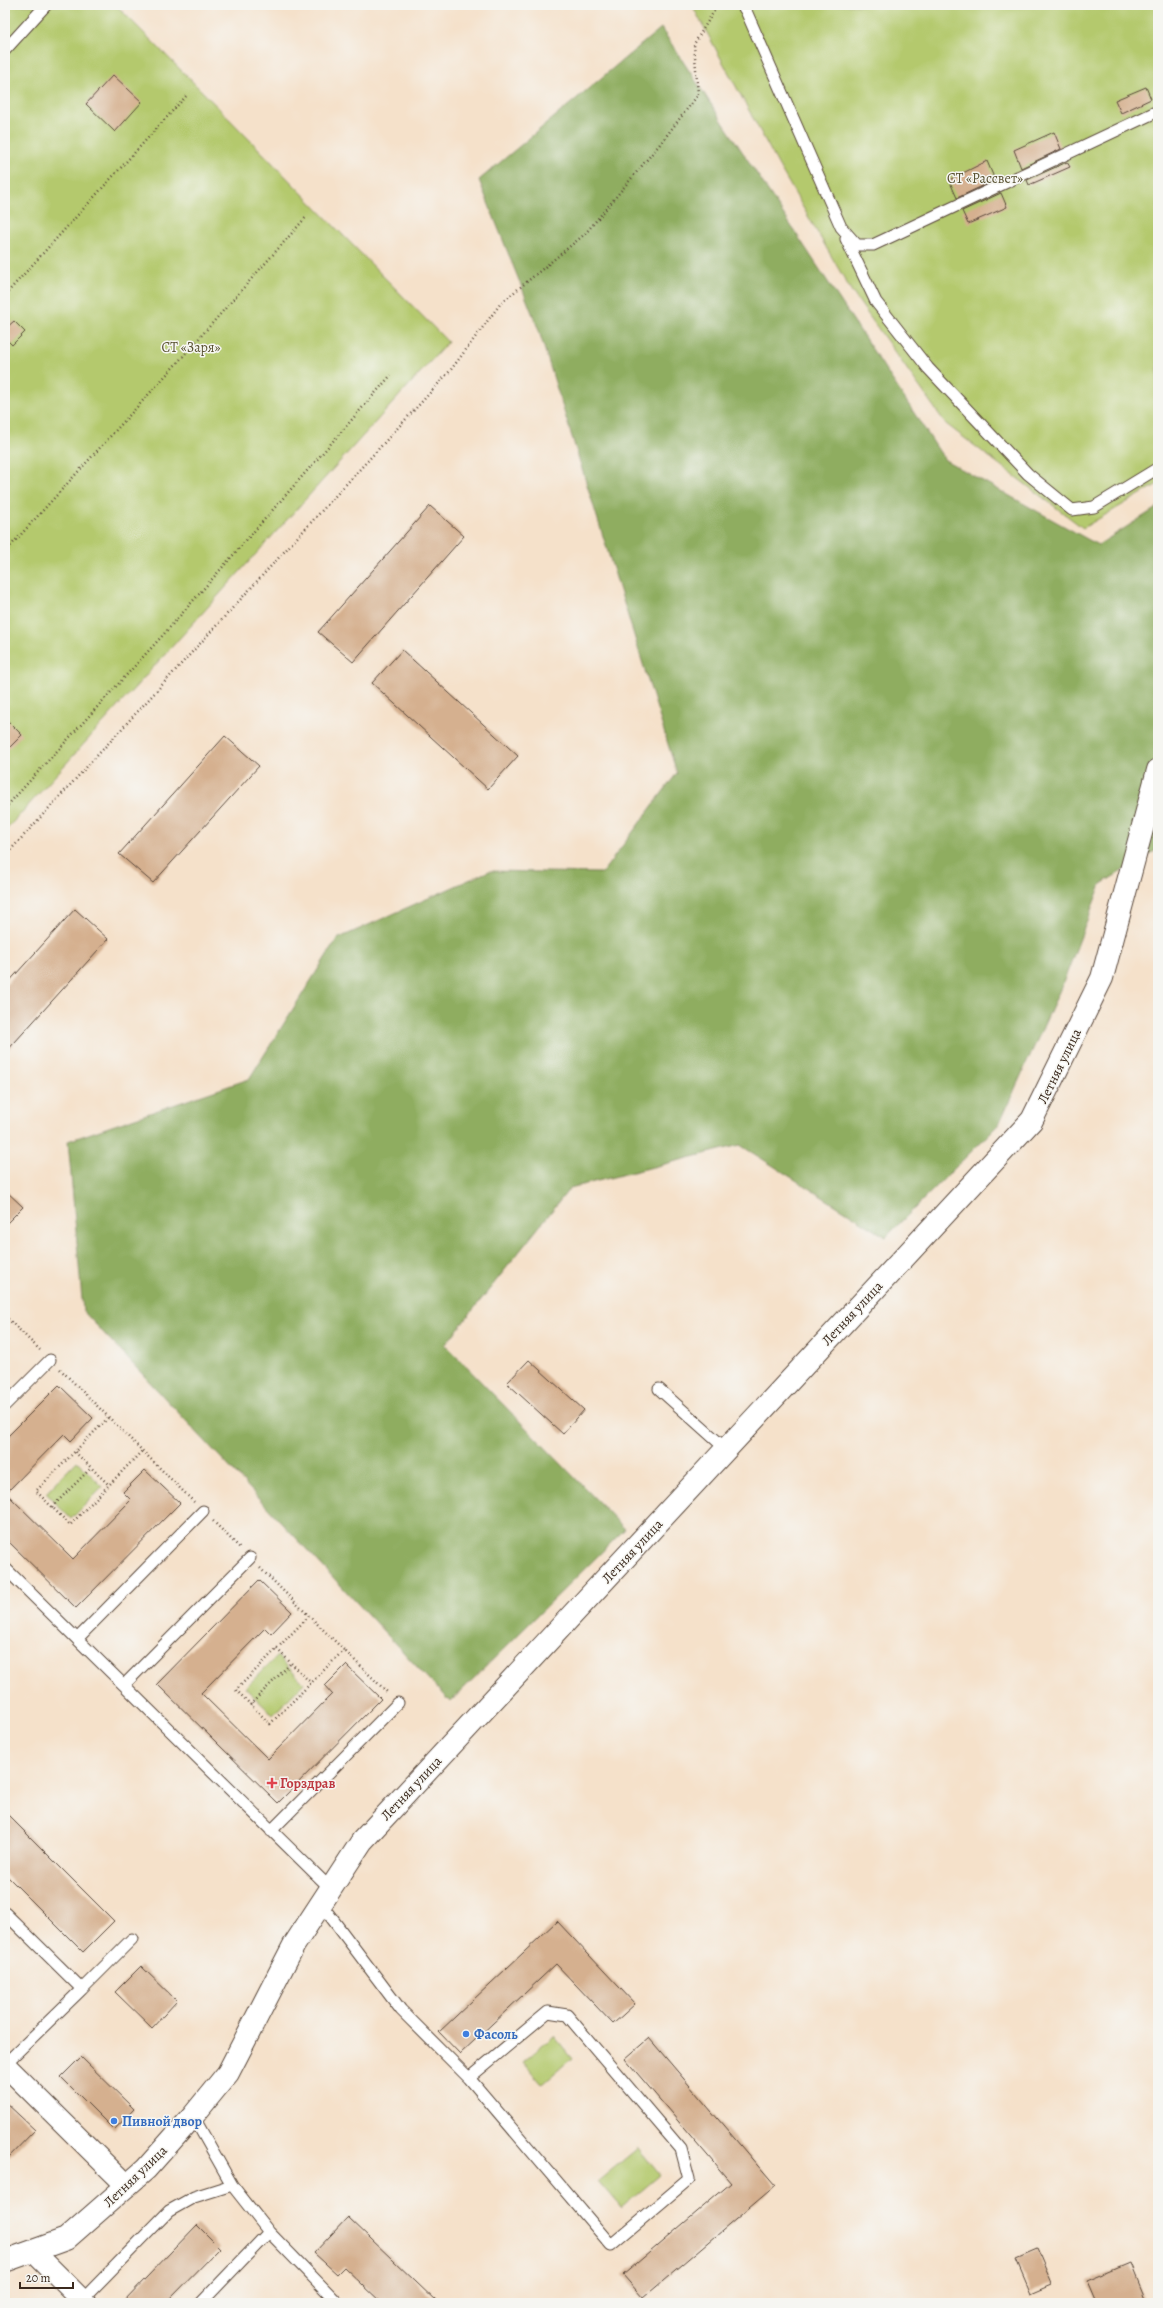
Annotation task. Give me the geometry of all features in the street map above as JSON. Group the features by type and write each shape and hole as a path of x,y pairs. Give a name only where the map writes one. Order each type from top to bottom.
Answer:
{"street":[{"name":"Летняя улица","path":"5,2261 33,2251 77,2230 127,2186 193,2116 228,2073 294,1945 362,1842 1032,1120 1102,978 1158,770"},
{"path":"5,2064 127,2186"},
{"path":"33,2251 83,2301"}],"lane":[{"path":"5,50 46,5"},
{"path":"742,5 876,302 928,368 1028,474 1072,510 1094,507 1158,468"},
{"path":"841,227 857,245 873,245 1158,111"},
{"path":"5,1405 50,1360"},
{"path":"659,1389 726,1449"},
{"path":"77,1639 203,1511"},
{"path":"124,1685 250,1558"},
{"path":"5,1568 271,1831 326,1897 401,2010 469,2078 611,2245 689,2179 681,2149 567,2015 548,2012 469,2078"},
{"path":"271,1831 398,1703"},
{"path":"5,1913 82,1989"},
{"path":"5,2064 132,1939"},
{"path":"193,2116 232,2185 269,2232 338,2303"},
{"path":"83,2301 169,2211 194,2197 232,2185"},
{"path":"201,2303 269,2232"}],"path":[{"path":"5,856 450,371 502,303 585,234 660,144 698,95 694,44 716,8 721,5"},
{"path":"5,295 187,95"},
{"path":"5,552 178,362 307,216"},
{"path":"5,808 164,634 391,375"},
{"path":"108,1418 36,1491 70,1525 142,1451"},
{"path":"75,1452 109,1485"},
{"path":"52,1507 91,1468"},
{"path":"309,1616 236,1690 250,1705 270,1724 344,1650"},
{"path":"277,1649 311,1683"},
{"path":"250,1705 291,1663"}],"green space":[{"name":"СТ «Заря»","path":"5,5 116,5 448,342 5,831"},
{"name":"СТ «Рассвет»","path":"692,5 1158,5 1158,484 1083,528 946,424 852,292 779,166"},
{"path":"661,28 945,460 1098,545 1158,507 1158,849 1101,884 1063,983 999,1124 886,1237 740,1145 570,1188 445,1345 625,1529 450,1702 83,1311 68,1141 249,1079 337,939 489,871 602,873 677,773 538,328 479,180"},
{"path":"77,1461 103,1487 71,1519 46,1493"},
{"path":"277,1656 304,1683 273,1715 245,1688"},
{"path":"554,2036 572,2058 542,2084 523,2062"},
{"path":"638,2148 660,2175 621,2208 598,2181"}],"building":[{"path":"113,75 142,102 115,132 86,104"},
{"path":"1146,87 1151,99 1121,113 1115,100"},
{"path":"1054,132 1061,149 1021,168 1014,150"},
{"path":"987,161 995,180 957,198 949,180"},
{"path":"1067,162 1070,167 1029,185 1027,180"},
{"path":"1001,193 1007,207 968,224 962,211"},
{"path":"14,321 25,332 12,345 5,338 5,329"},
{"path":"430,506 464,536 353,662 318,632"},
{"path":"402,650 518,756 488,789 372,683"},
{"path":"5,718 22,735 5,752"},
{"path":"225,736 259,766 153,883 119,854"},
{"path":"75,909 108,939 5,1053 5,986"},
{"path":"5,1190 23,1207 5,1225"},
{"path":"529,1360 584,1410 563,1434 507,1383"},
{"path":"59,1385 93,1418 71,1441 64,1434 6,1493 73,1559 131,1500 123,1492 145,1470 180,1503 76,1608 5,1538 5,1439"},
{"path":"259,1580 292,1612 271,1634 265,1628 201,1693 268,1759 332,1694 325,1686 346,1665 381,1699 278,1803 157,1684"},
{"path":"5,1812 114,1921 83,1952 5,1874"},
{"path":"557,1921 635,2004 613,2024 556,1964 460,2054 439,2032"},
{"path":"141,1966 177,2001 152,2028 115,1992"},
{"path":"649,2038 775,2186 643,2298 623,2275 731,2183 625,2059"},
{"path":"81,2057 134,2109 114,2130 61,2077"},
{"path":"5,2102 35,2130 5,2161"},
{"path":"348,2217 438,2303 382,2303 344,2267 337,2274 314,2253"},
{"path":"197,2225 220,2248 166,2303 122,2303"},
{"path":"1037,2249 1052,2284 1031,2293 1016,2258"},
{"path":"1130,2264 1146,2303 1096,2303 1087,2282"}],"place":[{"name":"Горздрав","path":"272,1783"},
{"name":"Фасоль","path":"466,2034"},
{"name":"Пивной двор","path":"114,2121"}]}
